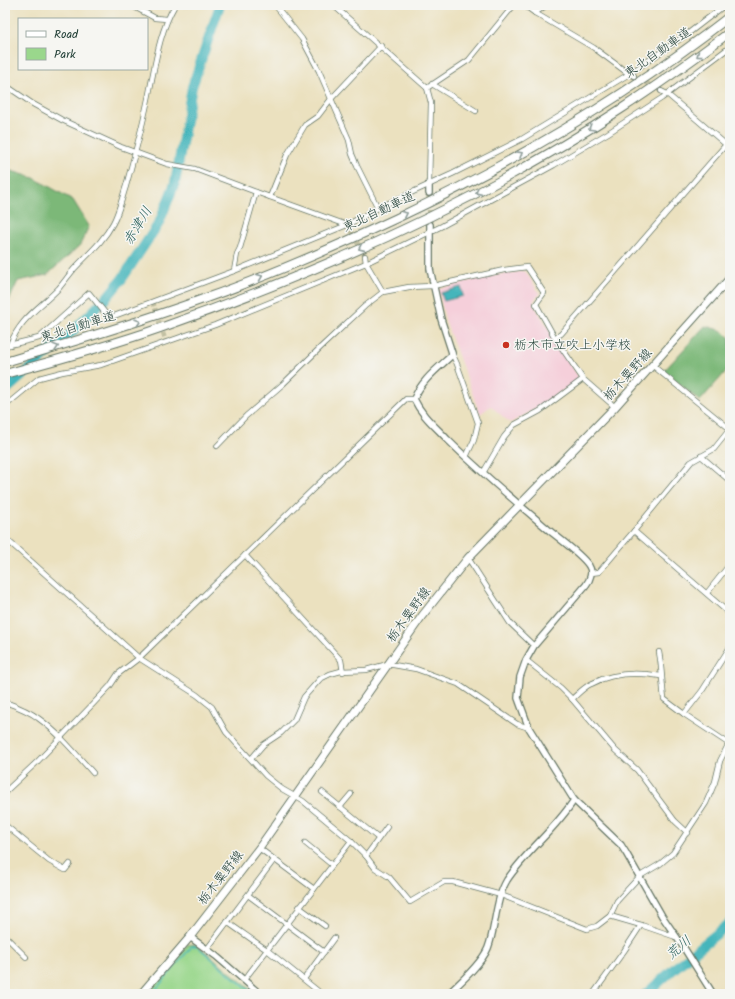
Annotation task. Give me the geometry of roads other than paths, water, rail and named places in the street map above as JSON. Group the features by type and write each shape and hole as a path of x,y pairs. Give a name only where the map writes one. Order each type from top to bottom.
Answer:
{"highway":[{"name":"東北自動車道","path":"5,362 101,334 244,284 354,238 427,204 485,174 585,116 650,75 730,16"},
{"name":"東北自動車道","path":"5,374 77,354 158,328 250,295 328,262 434,214 492,185 592,127 657,85 730,32"}],"main road":[{"name":"栃木粟野線","path":"141,994 190,936 259,848 440,592 468,558 615,407 730,278"}],"street":[{"path":"131,5 155,18 167,19"},
{"path":"10,345 15,332 25,320 59,288 95,249 114,222 135,153 149,98 160,40 167,19 175,5"},
{"path":"275,5 302,39 319,71 349,140 352,154 357,166 378,208"},
{"path":"333,5 427,88 430,103 429,193"},
{"path":"427,88 468,60 514,5"},
{"path":"524,5 536,14 594,48 629,74 634,76"},
{"path":"536,14 547,5"},
{"path":"5,346 39,338 89,293 106,314 114,316 234,271 347,225 378,208 429,183 452,174 522,139 629,74 690,32 725,5"},
{"path":"270,197 287,155 305,125 318,116 381,46"},
{"path":"5,406 39,378 101,365 208,328 366,263 429,232 484,204 608,133 667,94 730,47"},
{"path":"432,84 476,111"},
{"path":"5,85 33,104 62,120 135,153 170,165 193,168 270,197 284,204 347,225"},
{"path":"661,91 667,94 728,146"},
{"path":"555,338 561,334 728,146 730,140"},
{"path":"234,271 237,254 256,192"},
{"path":"430,225 430,269 433,286 441,319 452,353 478,423 474,440 466,457"},
{"path":"365,256 366,263 383,292"},
{"path":"217,446 246,416 383,292 408,287 433,286 504,270 527,267 544,293 536,304 555,338 583,379 615,407"},
{"path":"452,353 426,380 417,392 414,399 420,411 483,473 580,556 589,566 591,573 591,579 534,646 526,660 520,677 518,698 530,728 574,800 621,845 662,916 713,994"},
{"path":"591,573 599,572 691,462 714,448 730,429 652,366"},
{"path":"483,473 504,436 514,425 540,411 583,379"},
{"path":"5,792 110,686 118,674 139,658 406,399 414,399"},
{"path":"701,456 730,481"},
{"path":"634,531 730,614"},
{"path":"5,538 139,658 197,695 212,707 226,732 266,776 303,801 351,841 366,856 375,868 389,877 410,902 444,882 453,882 501,895 587,929 597,926 610,916 617,900 640,876 660,864 674,853 706,803 715,782 720,761 729,742 684,714 664,699 659,652"},
{"path":"245,555 341,660 343,672"},
{"path":"468,558 510,623 534,646"},
{"path":"707,593 730,564"},
{"path":"684,714 702,691 730,647"},
{"path":"526,660 561,688 572,699 615,750 637,770 675,821 688,833"},
{"path":"251,760 263,746 281,733 294,720 304,697 315,683 330,674 366,670 388,664 416,669 458,684 518,724 530,728"},
{"path":"572,699 590,684 612,676 638,673 661,676"},
{"path":"5,702 38,718 60,738 93,773"},
{"path":"322,792 378,838"},
{"path":"340,807 351,794"},
{"path":"450,993 475,968 488,949 501,895 515,868 567,812 574,800"},
{"path":"5,825 49,861 65,870 70,864"},
{"path":"366,856 387,827"},
{"path":"244,980 351,841"},
{"path":"305,843 332,865"},
{"path":"259,848 314,889"},
{"path":"207,949 274,860"},
{"path":"248,895 324,952"},
{"path":"299,908 325,926"},
{"path":"610,916 676,937"},
{"path":"227,922 304,979 318,991 316,994"},
{"path":"593,994 641,925"},
{"path":"5,936 26,957"},
{"path":"190,936 260,994"},
{"path":"304,979 334,938"}],"water":[{"path":"461,287 463,296 444,301 441,293"}],"waterway":[{"name":"赤津川","path":"5,391 74,330 108,296 122,279 159,223 175,183 192,87 220,5"},
{"name":"荒川","path":"646,994 676,967 730,923"},
{"path":"152,994 192,946 197,946 253,994"}],"tunnel":[{"path":"634,76 661,91"},
{"path":"429,193 430,219"},
{"path":"347,225 365,256"},
{"path":"153,302 166,342"}],"place":[{"name":"栃木市立吹上小学校","path":"506,345"}]}
